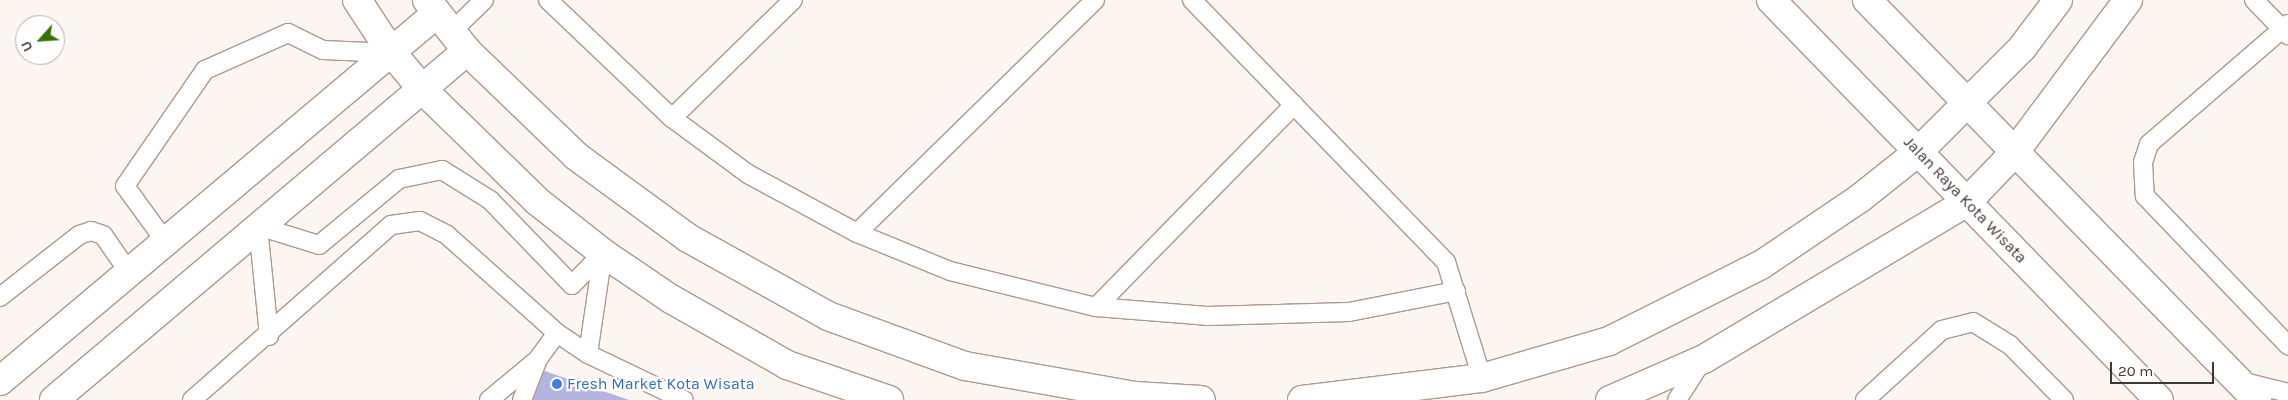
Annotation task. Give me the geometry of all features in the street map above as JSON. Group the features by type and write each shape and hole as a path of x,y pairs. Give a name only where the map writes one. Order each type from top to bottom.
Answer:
{"street":[{"path":"357,0 392,54 423,90 537,201 603,253 672,300 787,365 889,400"},
{"name":"Jalan Raya Kota Wisata","path":"1771,0 2160,400"},
{"path":"1867,0 1966,104 2257,400"},
{"path":"1302,400 1352,397 1482,378 1609,341 1761,265 1859,199 1918,152 2022,48 2058,0"},
{"path":"1610,400 1704,358 1967,202 2014,153 2128,0"},
{"path":"0,381 128,271 392,54 445,24"},
{"path":"54,400 258,226 423,90 445,24"},
{"path":"445,24 576,156 688,238 828,316 965,366 1135,396 1202,400"}],"lane":[{"path":"445,24 484,0"},
{"path":"548,0 672,118 748,174 857,234 950,271 1096,307 1207,316 1349,312 1456,291"},
{"path":"672,118 793,0"},
{"path":"857,234 1095,0"},
{"path":"1192,0 1446,262 1482,378"},
{"path":"2254,0 2286,29 2149,144 2143,162 2145,196 2288,346"},
{"path":"165,241 125,186 205,70 288,33 323,50 392,54"},
{"path":"1096,307 1294,105"},
{"path":"270,336 258,226 319,245 399,179 442,170 490,200 572,285 603,253"},
{"path":"192,400 270,336 391,225 420,221 447,235 558,333 588,354 684,400"},
{"path":"0,297 79,235 91,232 103,236 128,271"},
{"path":"588,354 603,253"},
{"path":"1865,400 1942,330 1973,322 2010,345 2064,400"},
{"path":"489,400 538,360 558,333"},
{"path":"1677,400 1704,358"},
{"path":"522,400 538,360"},
{"path":"2237,380 2288,393"}],"building":[{"name":"Fresh Market Kota Wisata","path":"536,368 629,400 526,400"}],"place":[{"name":"Fresh Market Kota Wisata","path":"557,384"}]}
